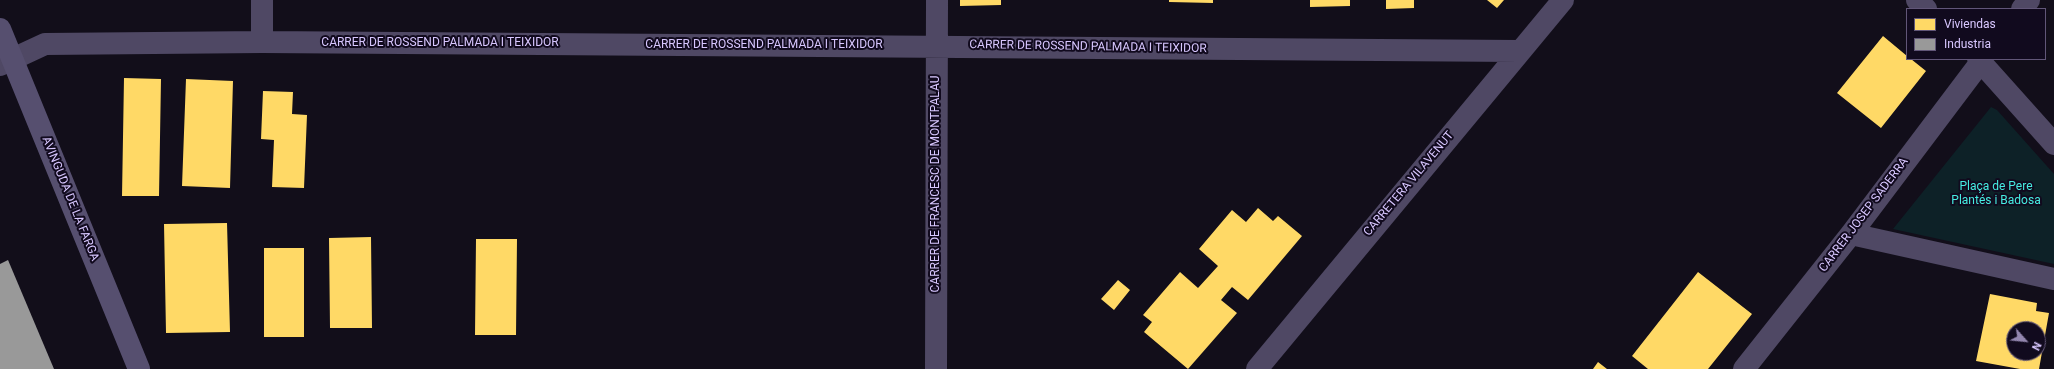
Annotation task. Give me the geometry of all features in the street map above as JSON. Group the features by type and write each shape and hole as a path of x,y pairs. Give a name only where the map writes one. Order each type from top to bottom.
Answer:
{"street":[{"path":"262,0 262,42"},
{"name":"CARRER DE FRANCESC DE MONTPALAU","path":"936,369 937,0"},
{"name":"CARRETERA VILAVENUT","path":"1257,369 1563,0"},
{"path":"1917,0 1925,8"},
{"name":"AVINGUDA DE LA FARGA","path":"0,29 7,62 139,369"},
{"name":"CARRER DE ROSSEND PALMADA I TEIXIDOR","path":"7,62 45,44 262,42 936,46 1519,52"},
{"path":"1981,60 2054,144"},
{"name":"CARRER JOSEP SADERRA","path":"1744,369 1851,234 1981,60"},
{"path":"1851,234 2054,279"}],"green space":[{"name":"Plaça de Pere Plantés i Badosa","path":"1991,107 1997,110 2054,174 2054,264 1893,229"}],"building: Viviendas":[{"path":"960,0 1001,0 1001,5 960,6"},
{"path":"1169,0 1213,0 1213,3 1169,2"},
{"path":"1310,0 1350,0 1350,6 1310,7"},
{"path":"1386,0 1414,0 1414,8 1386,9"},
{"path":"1487,0 1504,0 1497,8"},
{"path":"1883,36 1906,55 1906,60 1912,60 1926,71 1881,128 1837,93"},
{"path":"124,78 161,79 159,196 122,196"},
{"path":"186,79 233,81 230,188 182,186"},
{"path":"263,91 293,92 292,114 307,115 304,188 272,187 274,140 261,139"},
{"path":"1258,208 1273,221 1278,216 1302,236 1248,300 1232,287 1221,300 1237,313 1188,369 1144,332 1152,322 1143,315 1180,272 1198,288 1218,266 1199,249 1232,210 1246,222"},
{"path":"227,223 230,332 166,333 164,224"},
{"path":"371,237 372,328 330,328 329,238"},
{"path":"476,239 517,239 516,335 475,335"},
{"path":"264,248 304,248 304,337 264,337"},
{"path":"1698,272 1752,314 1708,369 1648,369 1632,356"},
{"path":"1118,280 1130,290 1114,310 1101,299"},
{"path":"1990,294 2037,303 2036,311 2049,313 2046,330 2046,321 2006,321 2006,361 2040,361 2039,369 2020,369 1976,361"},
{"path":"1598,362 1607,369 1593,369"}],"building: Industria":[{"path":"8,260 54,369 0,369 0,264"}]}
